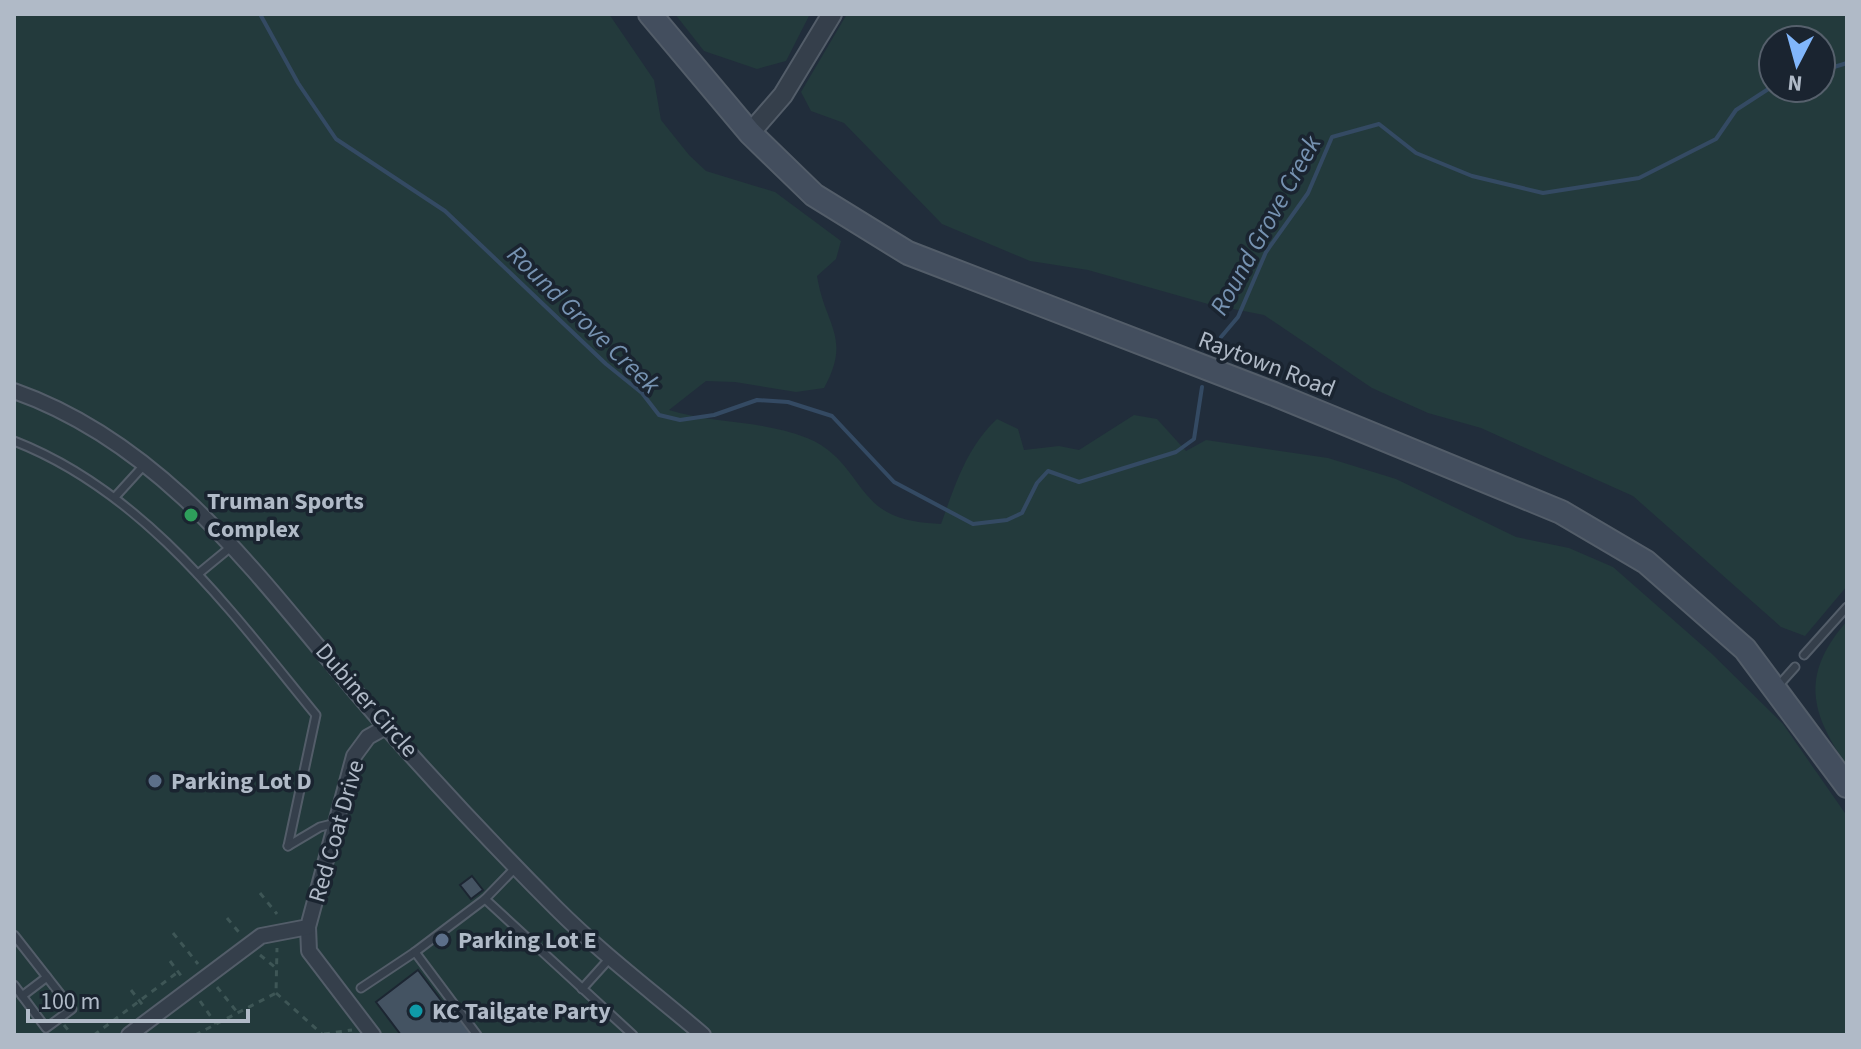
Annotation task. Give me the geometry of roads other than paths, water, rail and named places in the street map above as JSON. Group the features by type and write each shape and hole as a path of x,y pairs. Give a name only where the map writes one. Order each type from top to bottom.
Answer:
{"main road":[{"name":"Raytown Road","path":"650,14 750,133 814,195 908,253 1274,394 1561,512 1646,562 1722,626 1776,688 1847,786"}],"street":[{"path":"750,133 783,95 832,14"},
{"name":"Dubiner Circle","path":"14,391 86,424 146,463 232,546 386,727 557,909 703,1035"},
{"name":"Red Coat Drive","path":"129,1035 261,936 308,927 354,756 368,737 386,727"},
{"path":"308,927 309,951 370,1032"}],"lane":[{"path":"14,441 115,497 198,574 316,715 288,846 320,827 337,822"},
{"path":"115,497 146,463"},
{"path":"198,574 232,546"},
{"path":"1804,655 1847,607"},
{"path":"1776,688 1795,667"},
{"path":"361,988 485,899 518,866"},
{"path":"485,899 633,1035"},
{"path":"14,935 72,1009 46,1028 14,985"},
{"path":"415,952 477,1035"},
{"path":"582,989 611,957"},
{"path":"22,996 47,977"}],"waterway":[{"name":"Round Grove Creek","path":"260,14 298,83 336,139 445,211 606,364 642,393 659,415 680,420 714,415 757,400 788,402 832,416 894,482 973,524 1007,520 1022,513 1037,483 1048,471 1079,482 1176,452 1194,439 1202,387"},
{"name":"Round Grove Creek","path":"1837,66 1847,63"},
{"name":"Round Grove Creek","path":"1221,337 1238,317 1266,252 1308,193 1332,137 1379,124 1416,153 1472,176 1543,193 1639,178 1716,139 1736,110 1757,96"}],"place":[{"name":"Truman Sports Complex","path":"191,515"},
{"name":"Parking Lot D","path":"155,781"},
{"name":"Parking Lot E","path":"442,940"},
{"name":"KC Tailgate Party","path":"416,1011"}]}
